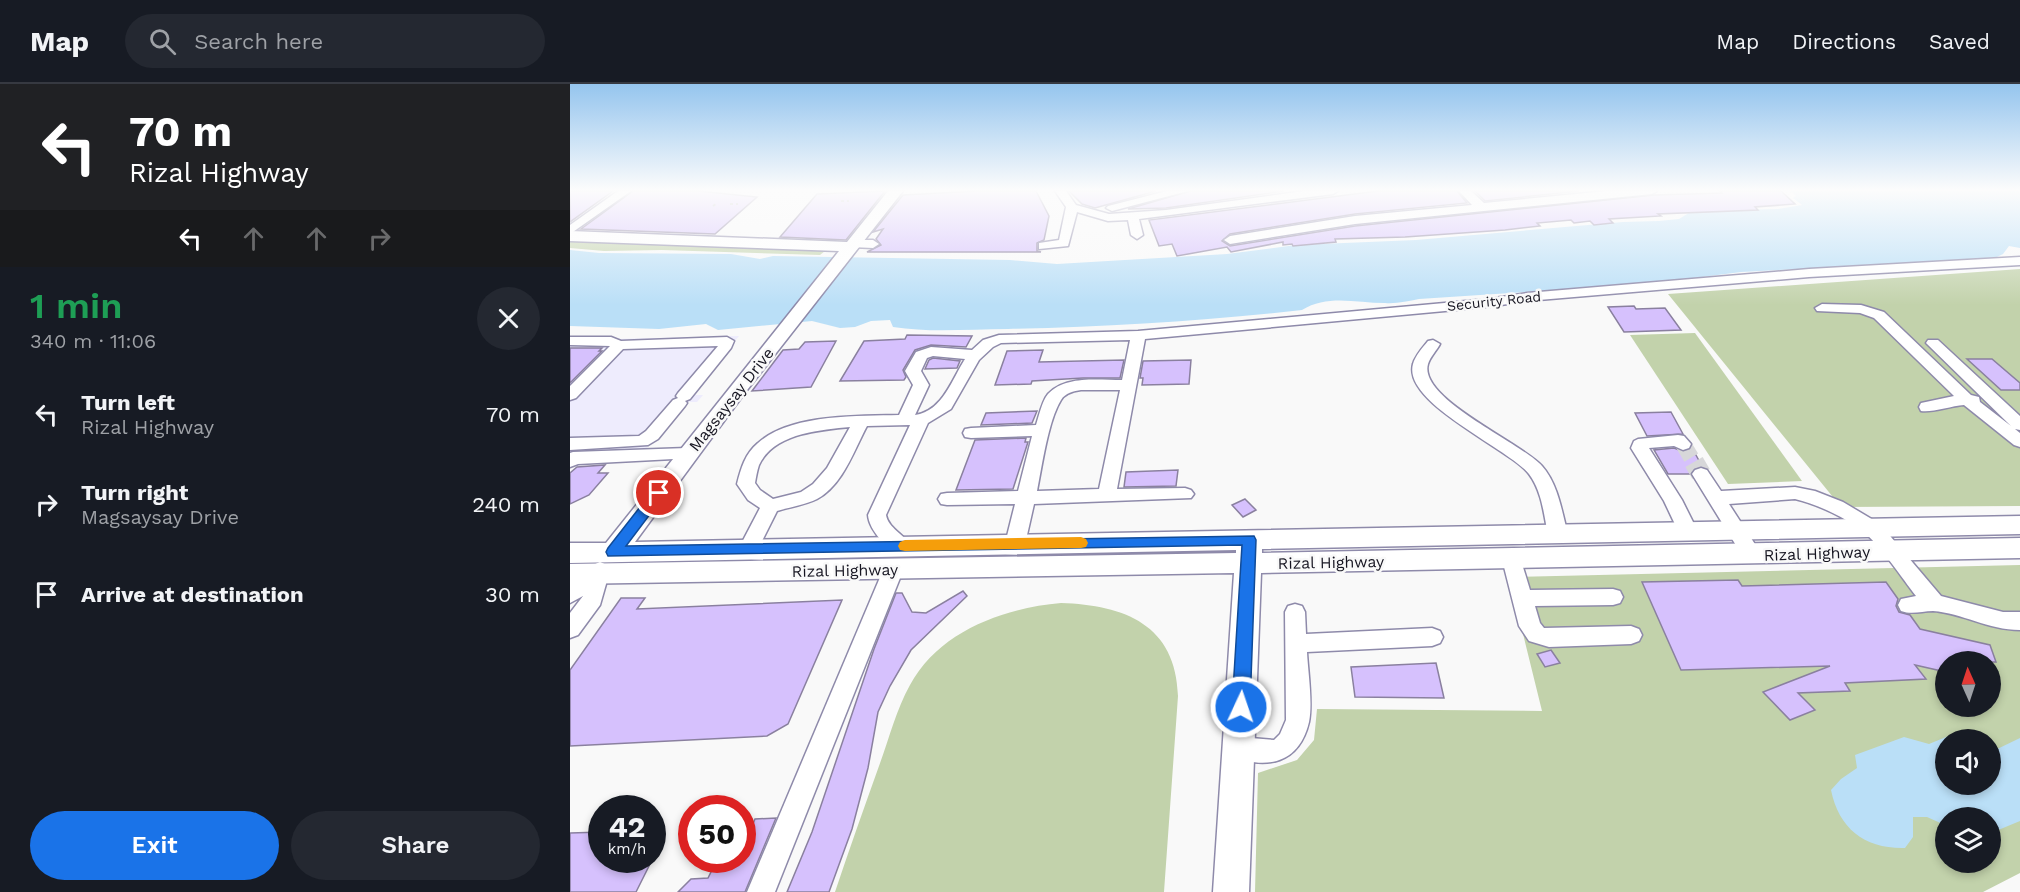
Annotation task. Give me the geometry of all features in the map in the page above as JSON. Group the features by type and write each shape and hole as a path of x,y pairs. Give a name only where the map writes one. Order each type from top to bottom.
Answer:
{"main road":[{"name":"Magsaysay Drive","path":"606,562 687,454 866,229"},
{"path":"570,236 850,249"},
{"name":"Rizal Highway","path":"570,553 606,562 1249,551 1558,535 2020,525"},
{"name":"Rizal Highway","path":"570,574 606,562 747,550 897,557 1015,544 1512,559 2020,548"},
{"path":"1231,892 1249,551"}],"street":[{"path":"1043,246 1064,243 1067,229"},
{"path":"1136,229 1137,235"},
{"path":"1230,240 1251,229"},
{"path":"850,249 873,244"},
{"name":"Security Road","path":"975,355 989,342 1009,338 1138,334 1798,274 2020,261"},
{"path":"1822,308 1861,309 1878,315 1967,400 2020,441"},
{"path":"1107,496 1138,334"},
{"path":"570,341 611,341 619,345 727,341 652,435 642,441 570,444"},
{"path":"1933,343 2020,425"},
{"path":"1433,344 1420,364 1421,379 1444,406 1535,469 1548,494 1558,535"},
{"path":"570,395 619,345"},
{"path":"761,892 897,557 878,523 877,515 912,421 921,385 913,371 921,355 932,351 975,355 945,405 912,421 807,426 775,438 764,446 752,462 746,484 754,495 770,506"},
{"path":"1015,544 1042,430 1054,397 1064,389 1081,385 1129,385"},
{"path":"1927,407 1947,401 1993,398"},
{"path":"747,550 770,506 812,494 828,479 861,423"},
{"path":"971,433 1042,430"},
{"path":"1683,444 1678,440 1644,442 1640,448 1673,500 1688,532"},
{"path":"570,461 573,458 687,454"},
{"path":"1701,474 1752,555"},
{"path":"1718,498 1795,493 1836,507 1873,529 1934,603"},
{"path":"947,499 1185,494"},
{"path":"1512,559 1530,626 1537,635 1549,638 1631,635"},
{"path":"570,595 606,562"},
{"path":"570,629 593,599 606,562"},
{"path":"1523,598 1613,597"},
{"path":"1908,605 1934,603 2003,621 2020,621"},
{"path":"1239,748 1273,753 1286,746 1294,734 1298,720 1295,612"},
{"path":"1296,644 1432,637"}],"shaded area":[{"path":"570,336 614,339 739,336 688,395 703,395 697,402 686,402 646,449 570,452"}],"green space":[{"path":"570,240 825,251 820,255 662,250 604,251 570,248"},
{"path":"2020,269 2020,506 1841,507 1668,294"},
{"path":"1695,333 1802,481 1728,484 1630,335"},
{"path":"2020,565 2020,873 1983,892 1255,892 1258,773 1297,760 1314,740 1317,709 1542,711 1509,577"},
{"path":"1061,603 1106,608 1126,615 1143,624 1157,636 1168,652 1175,672 1178,696 1164,892 835,892 897,714 910,685 922,666 955,637 975,626 1017,610"}],"water":[{"path":"1546,229 2020,229 2020,248 2009,246 2003,254 1993,259 1891,266 1871,264 1868,268 1819,272 1800,269 1741,272 1647,284 1419,299 1393,303 1342,300 1322,302 1302,310 1118,325 936,330 893,327 890,320 871,321 855,327 840,328 812,321 718,330 706,324 659,329 570,326 570,250 599,253 731,254 760,259 773,256 1010,260 1057,264 1227,254 1296,245 1416,240"},
{"path":"1904,737 1929,744 1935,742 1935,795 2001,795 2001,747 2020,738 2020,821 2001,829 2001,807 1935,807 1935,821 1927,817 1913,817 1913,837 1905,848 1878,845 1856,834 1847,826 1840,816 1831,790 1841,779 1857,768 1855,755"}],"building":[{"path":"581,229 721,229 715,234"},
{"path":"787,229 855,229 846,240 780,237"},
{"path":"876,229 1046,229 1044,240 1037,243 1037,251 1041,252 867,252 881,245 876,239 883,229 873,232"},
{"path":"1152,229 1263,229 1230,234 1222,241 1230,246 1338,229 1516,229 1405,237 1335,239 1336,242 1293,246 1292,244 1283,245 1283,242 1231,252 1227,247 1177,256 1172,244 1159,246"},
{"path":"1634,306 1636,309 1665,308 1681,330 1624,332 1608,307"},
{"path":"907,335 972,336 966,347 931,345 915,350 903,370 906,377 904,380 840,381 864,341 905,339"},
{"path":"836,341 811,387 752,391 783,350 799,349 805,342"},
{"path":"570,348 602,348 599,351 602,351 570,383"},
{"path":"1043,350 1039,362 1124,360 1120,378 1083,378 1032,381 1031,384 995,385 1007,351"},
{"path":"933,358 960,361 957,368 925,369 929,360"},
{"path":"1967,359 1992,359 2020,383 2020,390 2001,390"},
{"path":"1191,360 1189,384 1142,385 1143,378 1140,378 1143,361"},
{"path":"1037,411 1032,423 981,425 986,413"},
{"path":"1671,412 1683,434 1647,436 1635,413"},
{"path":"1026,438 1025,442 1028,442 1013,489 956,490 975,440"},
{"path":"1674,448 1684,452 1692,448 1702,466 1694,468 1690,474 1668,474 1654,450"},
{"path":"605,465 598,473 608,473 589,495 570,504 570,473 577,467"},
{"path":"1178,470 1176,486 1124,487 1126,472"},
{"path":"1245,499 1256,510 1243,517 1232,505"},
{"path":"1738,580 1742,586 1886,582 1898,599 1896,606 1899,612 1910,615 1920,629 1990,645 1992,651 1935,651 1935,670 1915,665 1926,679 1845,683 1850,691 1798,693 1815,710 1790,720 1763,692 1830,666 1681,670 1642,582"},
{"path":"963,591 967,596 911,650 878,712 868,768 852,829 829,892 787,892 812,832 874,649 896,593 902,593 912,612 926,613"},
{"path":"621,598 645,598 637,609 842,600 788,724 767,736 570,746 570,670"},
{"path":"1551,650 1560,663 1545,667 1537,654"},
{"path":"1436,663 1444,698 1355,697 1351,667"},
{"path":"776,818 756,866 756,819"},
{"path":"588,832 588,873 646,873 636,892 570,892 570,833"},
{"path":"710,873 753,873 745,892 678,892 691,879 708,878"}],"tunnel":[{"path":"1683,444 1695,464"},
{"path":"1694,462 1701,474"}],"slow traffic":[{"path":"905,546 1081,543"}],"route":[{"path":"659,493 613,552 1249,540 1241,707"}]}
